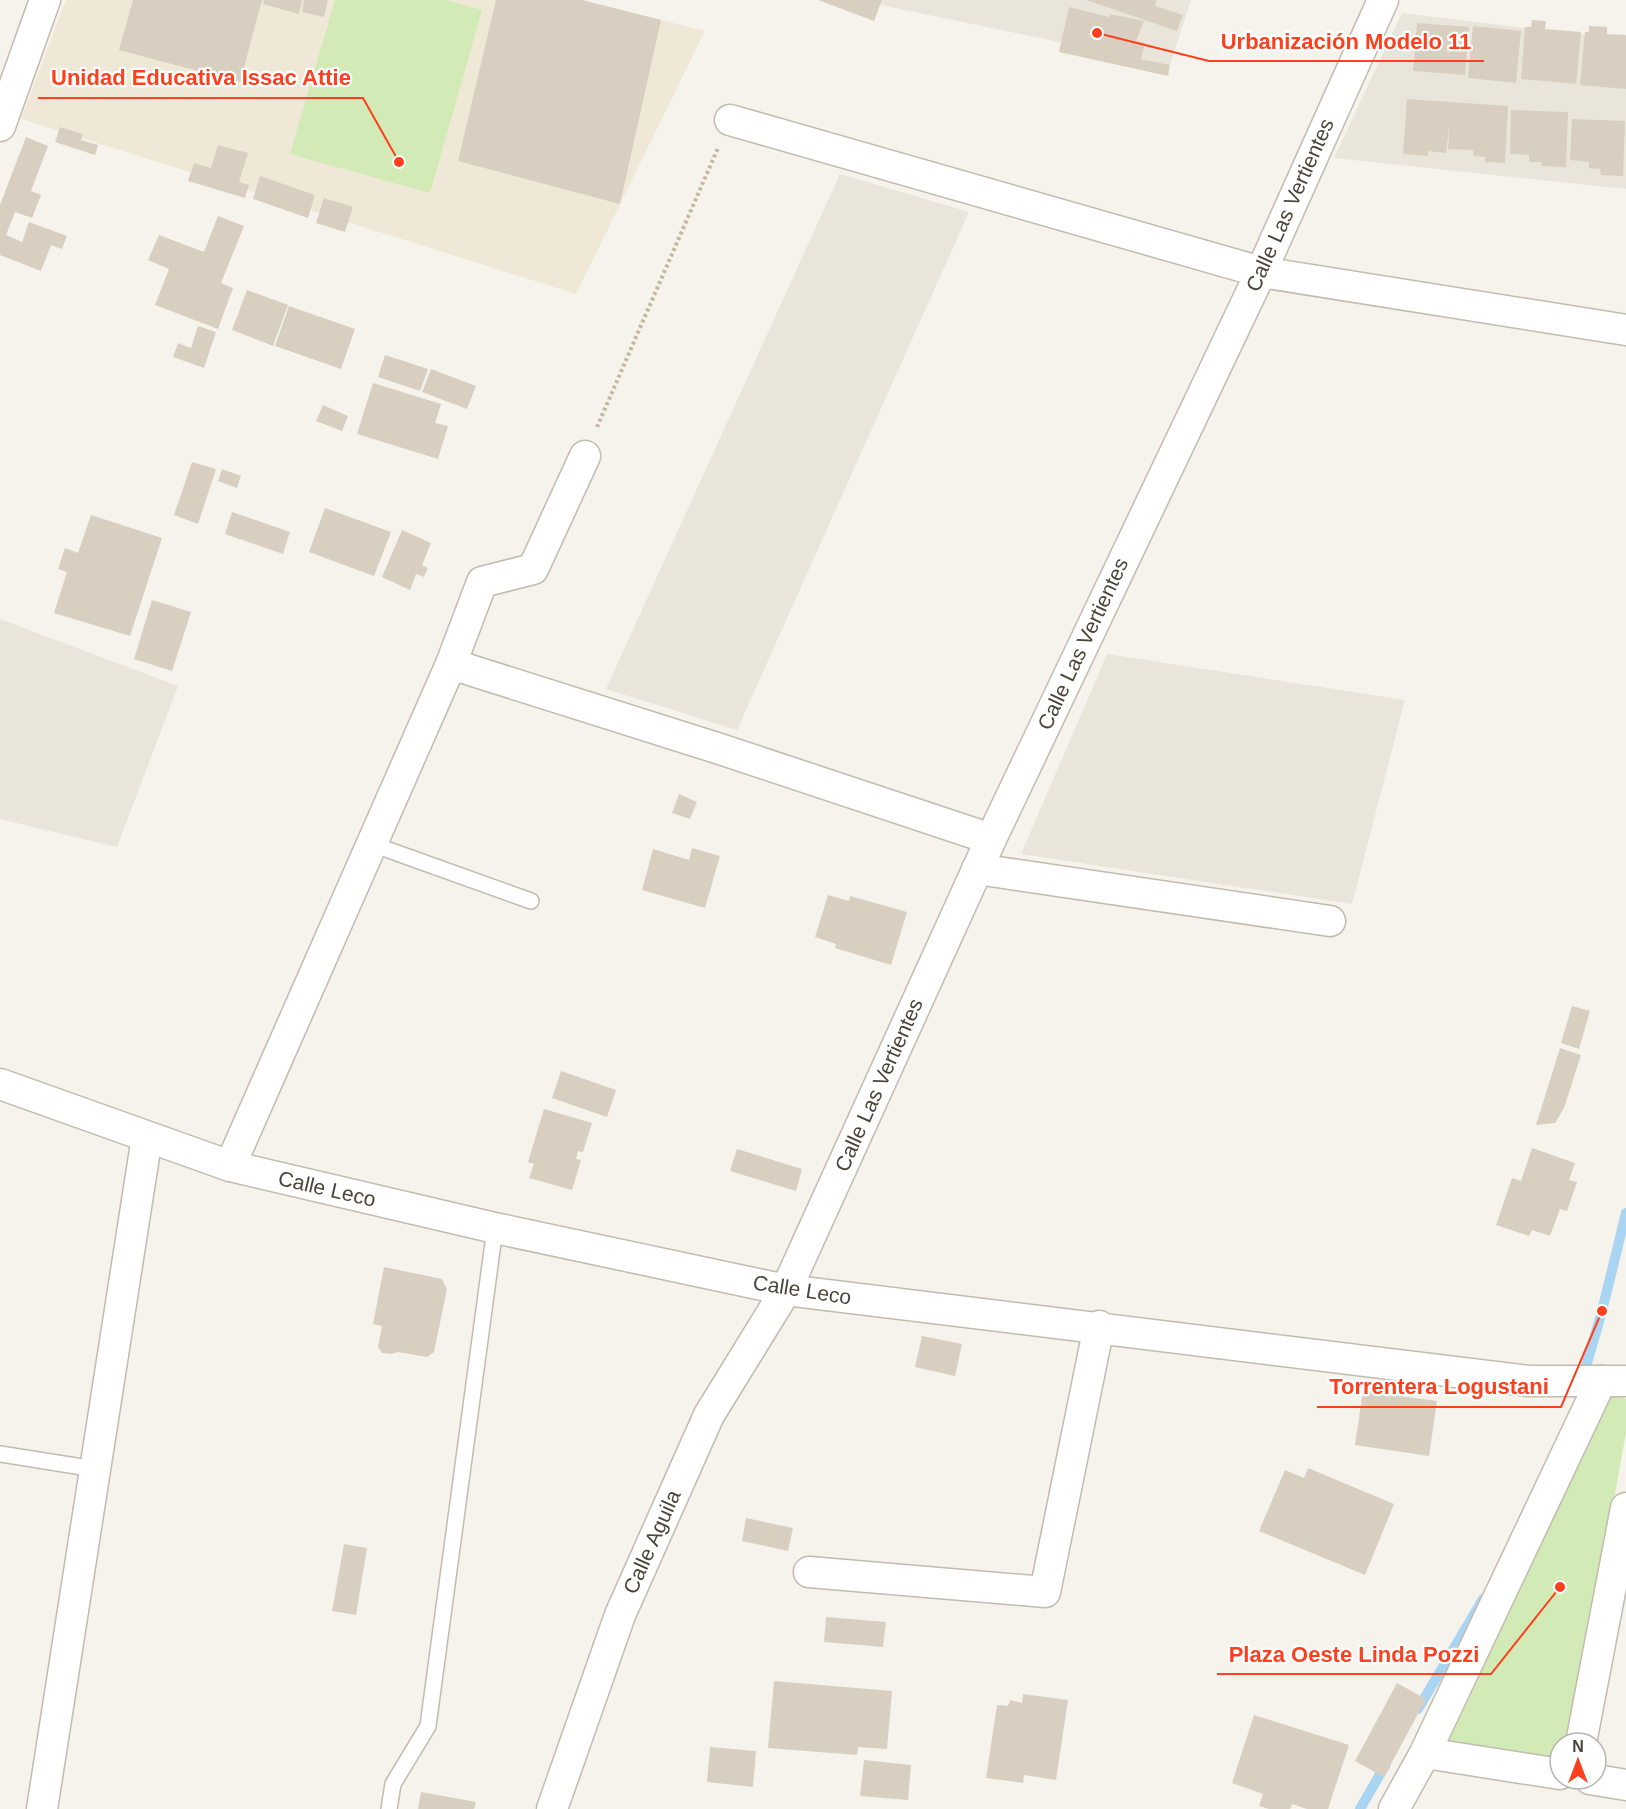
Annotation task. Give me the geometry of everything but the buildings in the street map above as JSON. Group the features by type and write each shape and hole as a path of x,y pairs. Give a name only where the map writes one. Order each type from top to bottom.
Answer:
{"street":[{"path":"0,126 45,0"},
{"name":"Calle Las Vertientes","path":"786,1290 977,869 1261,272 1383,0"},
{"path":"730,120 1261,272 1626,330"},
{"path":"230,1166 451,664 482,582 533,569 585,456"},
{"path":"451,664 720,749 991,840"},
{"path":"977,869 1330,921"},
{"name":"Calle Leco","path":"0,1084 230,1166 495,1228 786,1290 1099,1326 1529,1381 1613,1381"},
{"path":"42,1809 147,1137"},
{"name":"Calle Aguila","path":"552,1809 620,1615 709,1415 786,1290"},
{"path":"808,1572 1045,1592 1099,1326"},
{"path":"1394,1809 1425,1753 1613,1381"},
{"path":"1583,1731 1626,1508"},
{"path":"1425,1753 1548,1772"},
{"path":"1608,1782 1626,1785"}],"lane":[{"path":"372,844 531,901"},
{"path":"389,1809 393,1784 428,1726 495,1228"},
{"path":"0,1454 95,1469"}],"path":[{"path":"585,456 730,120"}],"shaded area":[{"path":"66,0 582,0 705,31 576,294 21,119"},
{"path":"857,0 1191,0 1170,65"},
{"path":"1402,13 1626,40 1626,189 1334,158"},
{"path":"840,174 969,212 737,730 606,689"},
{"path":"0,619 178,686 117,847 0,819"},
{"path":"1107,654 1405,700 1352,904 1021,854"}],"green space":[{"path":"335,0 446,0 482,10 430,193 290,154"},
{"path":"1612,1395 1626,1399 1626,1432 1573,1731 1548,1731 1548,1760 1448,1743"}],"waterway":[{"path":"1585,1370 1626,1213"},
{"path":"1418,1709 1483,1599"},
{"path":"1360,1809 1386,1764"}],"place":[{"name":"Urbanización Modelo 11","path":"1097,33"},
{"name":"Unidad Educativa Issac Attie","path":"399,162"},
{"name":"Torrentera Logustani","path":"1602,1311"},
{"name":"Plaza Oeste Linda Pozzi","path":"1560,1587"}]}
